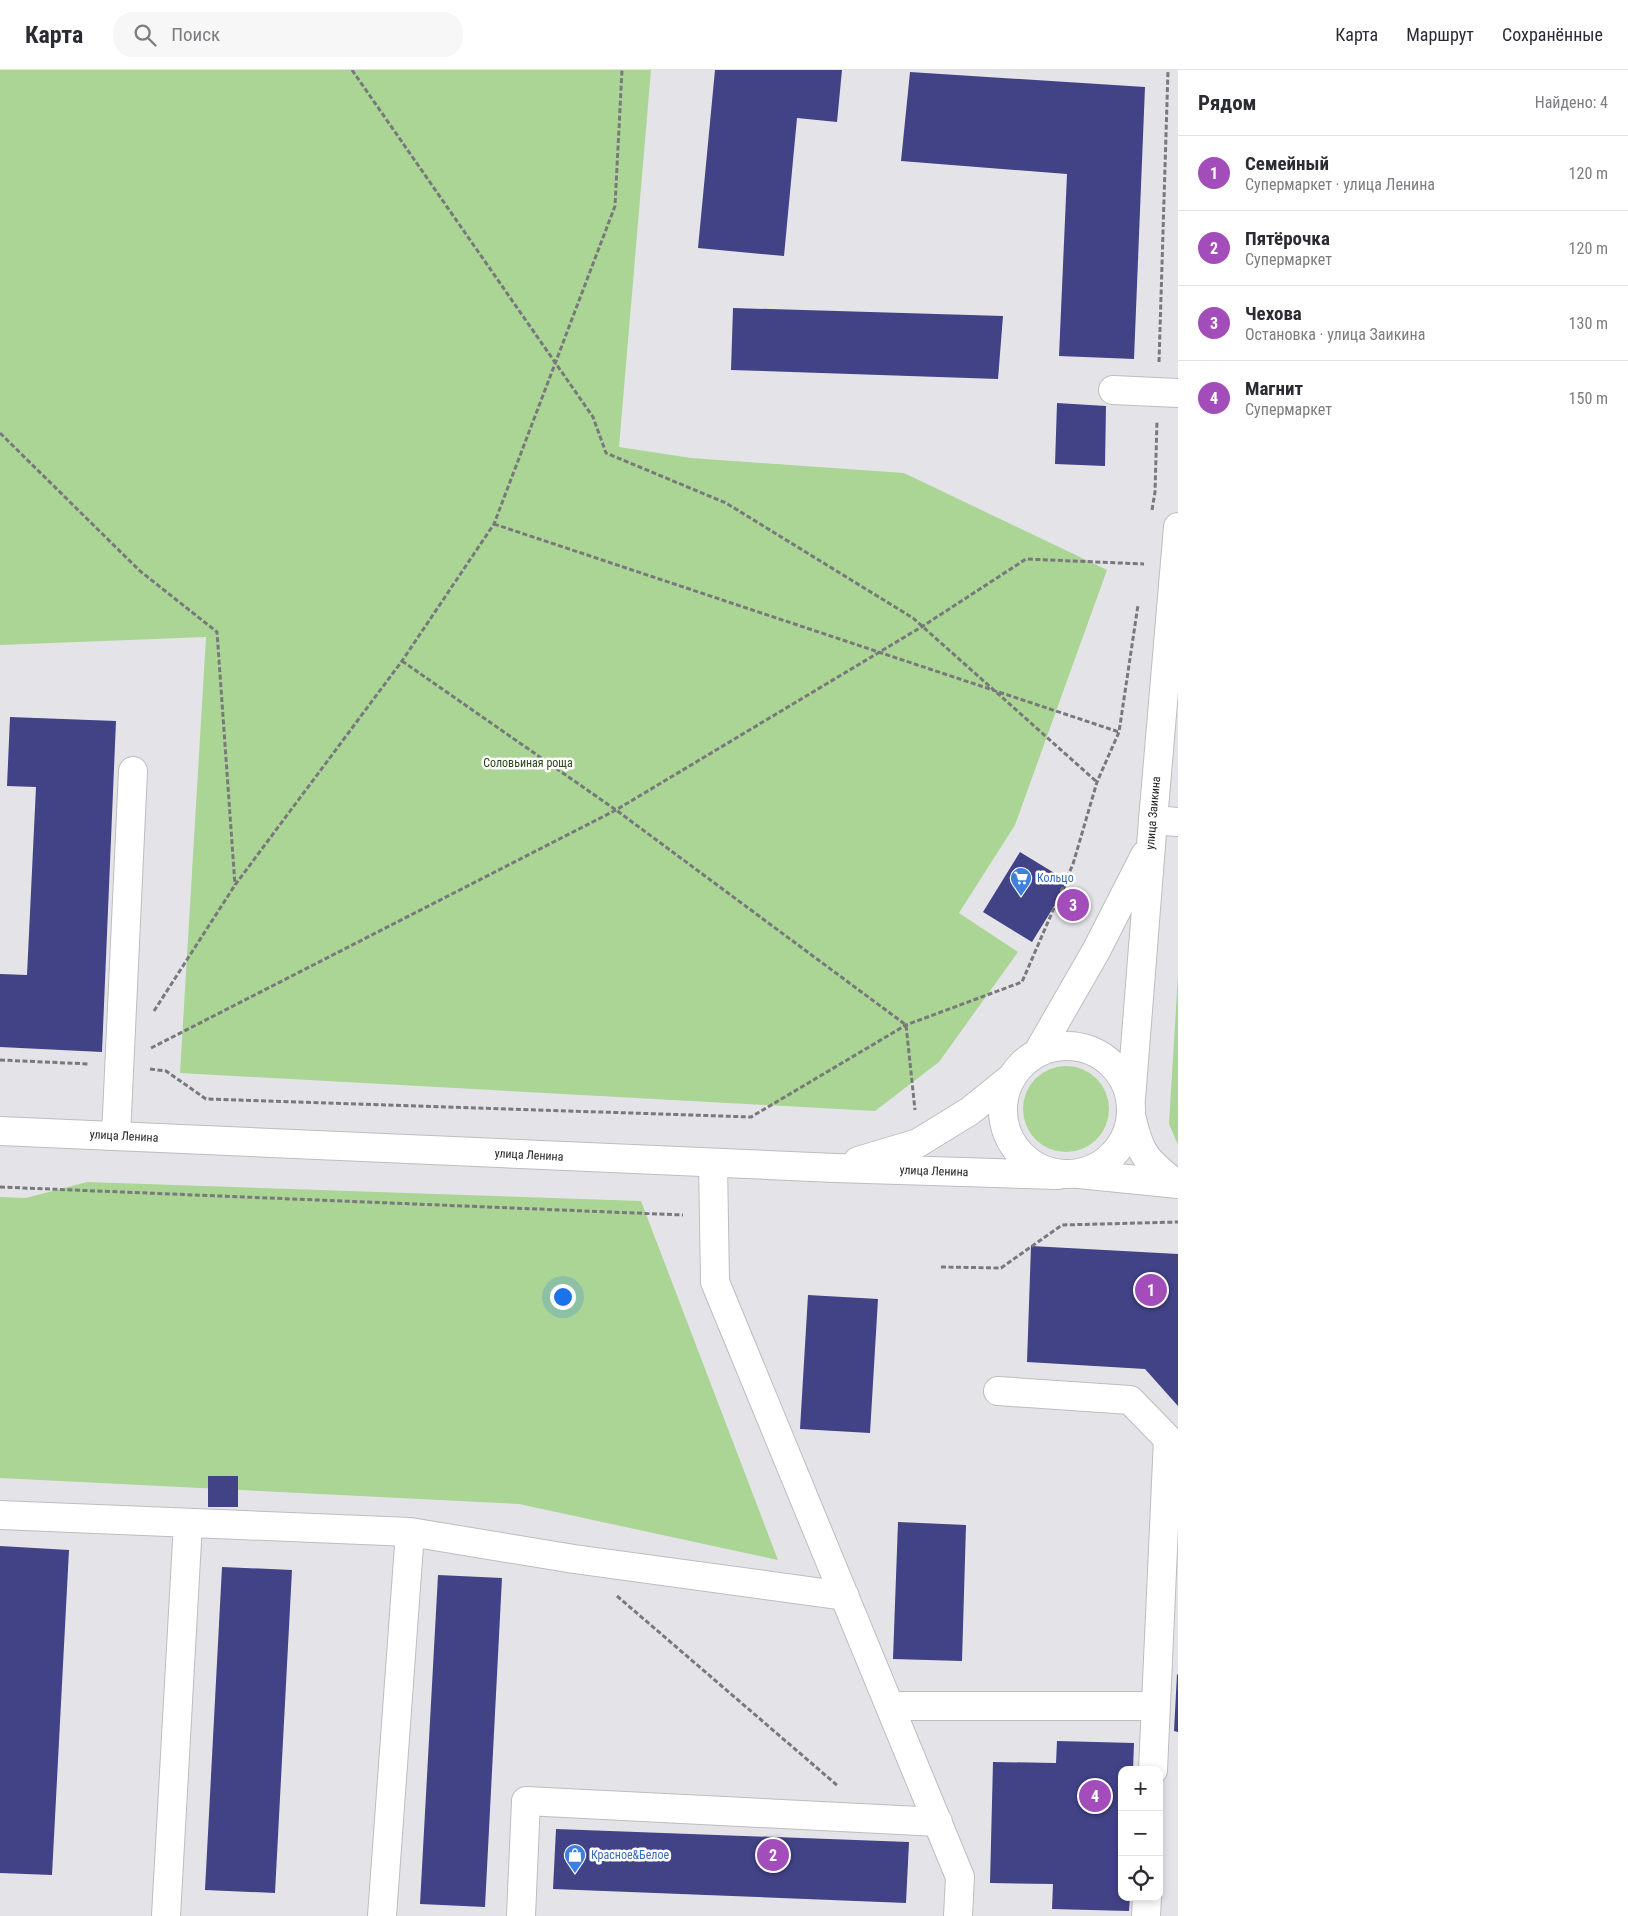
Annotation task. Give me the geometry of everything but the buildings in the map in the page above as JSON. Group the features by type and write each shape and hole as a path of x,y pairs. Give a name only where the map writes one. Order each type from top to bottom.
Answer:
{"main road":[{"path":"1113,390 1168,393"},
{"name":"улица Заикина","path":"1177,1184 1151,1164 1137,1142 1131,1109 1160,829 1178,526"},
{"path":"116,1136 133,771"},
{"path":"1038,1052 1096,951 1160,829"},
{"path":"835,1168 918,1143 970,1111 1011,1078 1023,1063 1038,1052 1058,1047 1078,1047 1096,1053 1112,1064 1125,1080 1131,1109 1126,1138 1114,1155 1098,1167 1068,1174 1038,1168 1021,1156 1009,1139 1003,1119 1004,1098 1011,1078"},
{"name":"улица Ленина","path":"0,1131 835,1168 1068,1174 1177,1184"},
{"path":"713,1163 715,1282 960,1877 958,1916"},
{"path":"998,1391 1130,1400 1168,1439 1153,1766"},
{"path":"0,1515 410,1532 574,1560 845,1596"},
{"path":"166,1916 188,1523"},
{"path":"382,1916 410,1532"},
{"path":"890,1706 1156,1706"},
{"path":"521,1916 526,1801 938,1822"},
{"path":"1146,1916 1147,1901"}],"path":[{"path":"352,70 593,417 606,453 726,503 913,618 1098,782"},
{"path":"150,1016 235,885 402,661 494,524 615,206 622,70"},
{"path":"1151,519 1168,393 1168,70"},
{"path":"0,433 140,571 217,632 235,885"},
{"path":"494,524 1119,732"},
{"path":"1143,573 1146,555"},
{"path":"118,1065 616,810 923,626 1026,559 1144,564"},
{"path":"0,1060 118,1065 166,1071 206,1099 751,1117 906,1025 1022,982 1073,864 1098,782 1119,732 1139,602"},
{"path":"402,661 616,810 906,1025 918,1143"},
{"path":"0,1188 714,1216"},
{"path":"941,1268 1001,1268 1062,1225 1178,1222"},
{"path":"612,1592 838,1787"}],"green space":[{"name":"Соловьиная роща","path":"0,70 651,70 619,447 691,458 904,473 1107,570 1015,825 959,913 1018,952 939,1062 875,1111 180,1073 206,637 0,645"},
{"path":"1178,975 1178,1145 1169,1124"},
{"path":"1066,1066 1082,1069 1090,1073 1102,1085 1106,1093 1109,1109 1106,1125 1102,1133 1090,1145 1082,1149 1066,1152 1050,1149 1042,1145 1030,1133 1026,1125 1023,1109 1026,1093 1030,1085 1042,1073 1050,1069"},
{"path":"87,1182 641,1201 778,1560 519,1504 0,1478 0,1197 26,1198"}],"place":[{"name":"Кольцо","path":"1021,897"},
{"name":"Чехова","path":"1073,905"},
{"name":"Семейный","path":"1151,1290"},
{"name":"Магнит","path":"1095,1796"},
{"name":"Пятёрочка","path":"773,1855"},
{"name":"Красное&Белое","path":"575,1874"}]}
